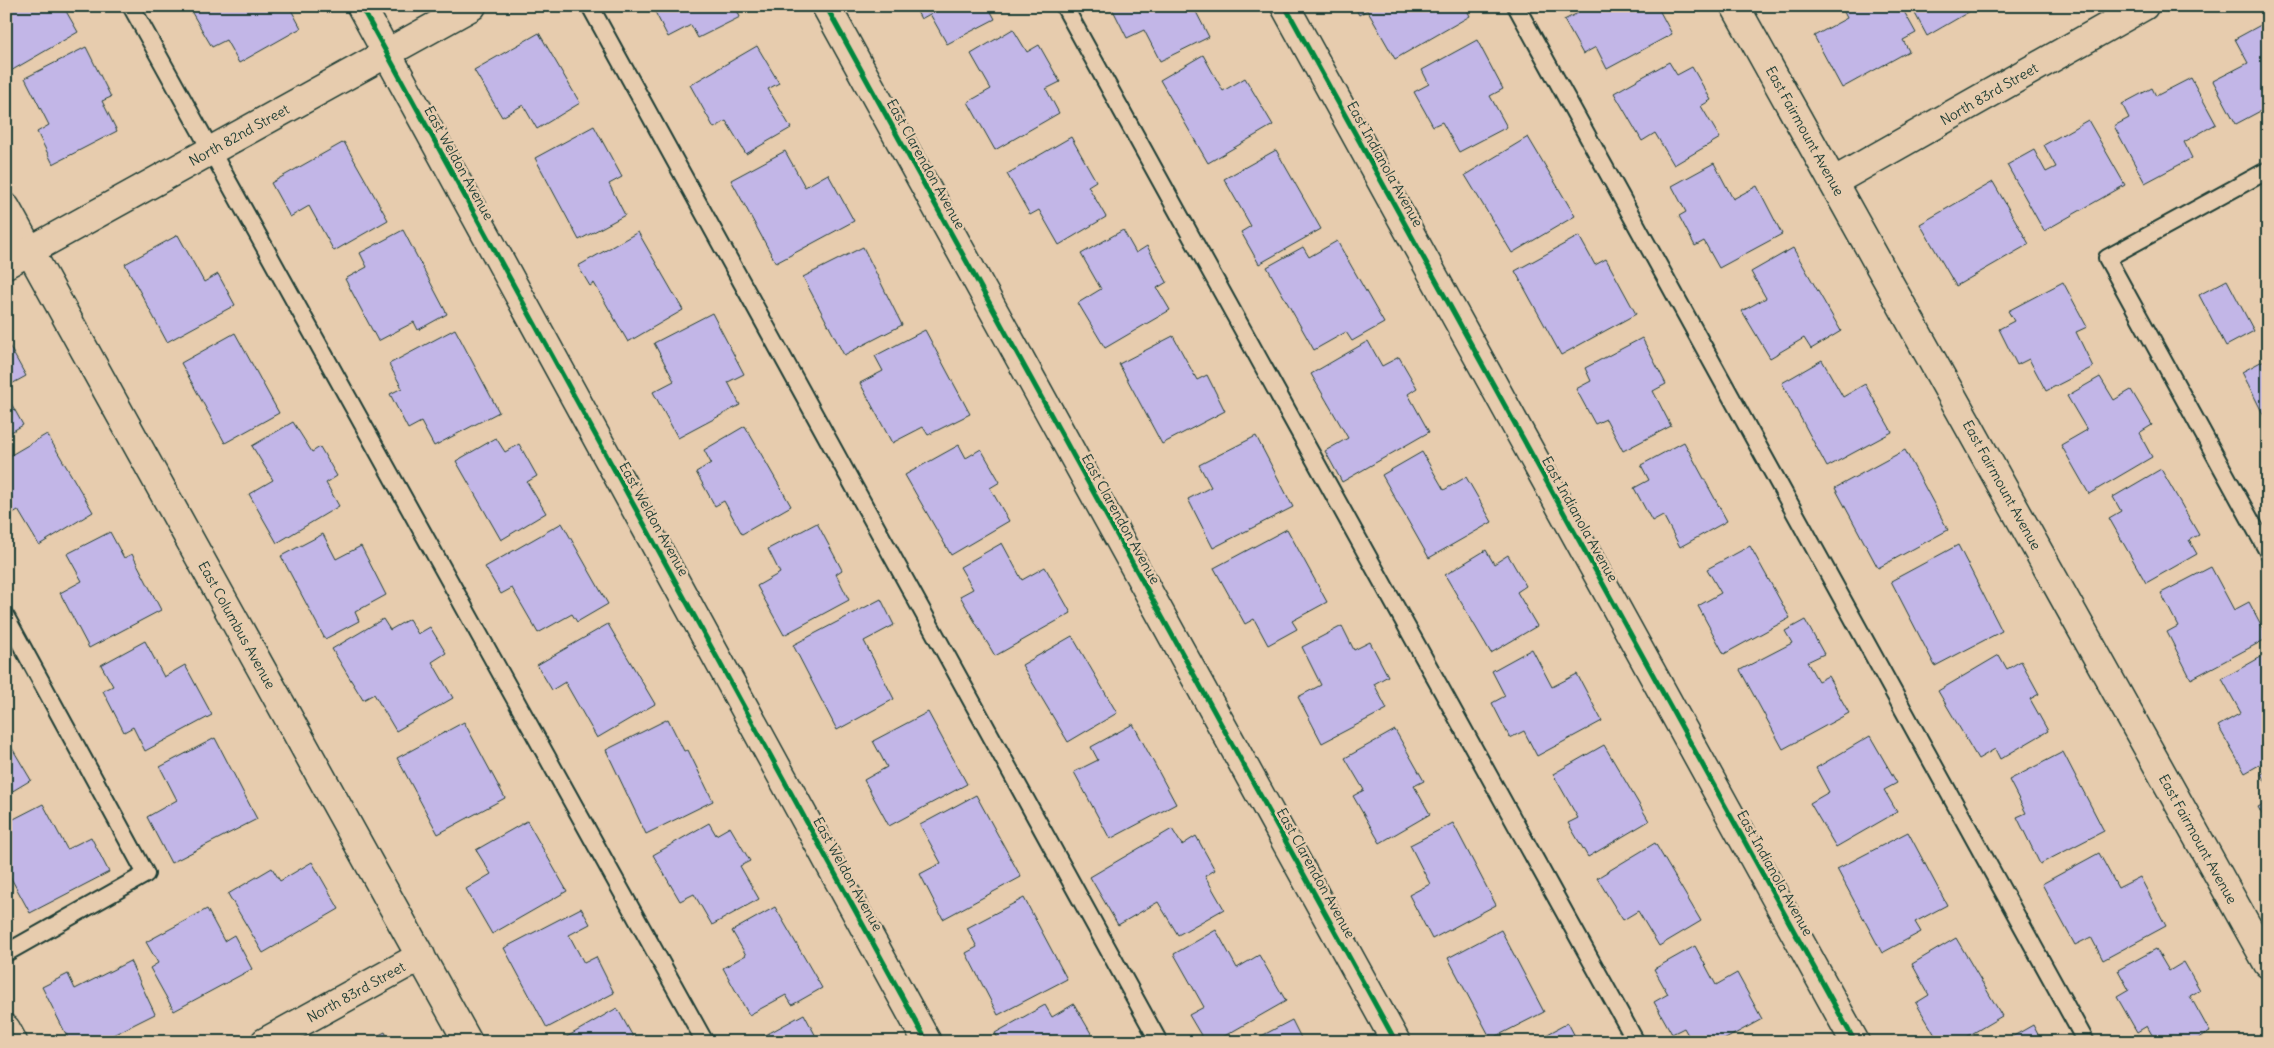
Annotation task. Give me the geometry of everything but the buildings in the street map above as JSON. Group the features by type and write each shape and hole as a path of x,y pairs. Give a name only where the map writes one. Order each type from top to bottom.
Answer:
{"street":[{"name":"East Weldon Avenue","path":"360,6 927,1042"},
{"name":"North 82nd Street","path":"6,264 472,6"},
{"name":"East Clarendon Avenue","path":"826,6 1396,1042"},
{"name":"East Indianola Avenue","path":"1285,6 1855,1042"},
{"name":"East Fairmount Avenue","path":"1735,6 2268,964"},
{"name":"North 83rd Street","path":"1833,182 2144,6"},
{"name":"East Columbus Avenue","path":"6,208 468,1042"},
{"name":"North 83rd Street","path":"265,1042 421,956"},
{"path":"6,1029 13,1042"}],"lane":[{"path":"130,6 705,1042"},
{"path":"590,6 1159,1042"},
{"path":"1064,6 1636,1042"},
{"path":"1516,6 2086,1042"},
{"path":"2268,170 2107,258 2268,552"},
{"path":"6,617 146,874 6,953"}],"cycle path":[{"path":"361,6 927,1042"},
{"path":"826,6 1396,1042"},
{"path":"1285,6 1855,1042"}]}
